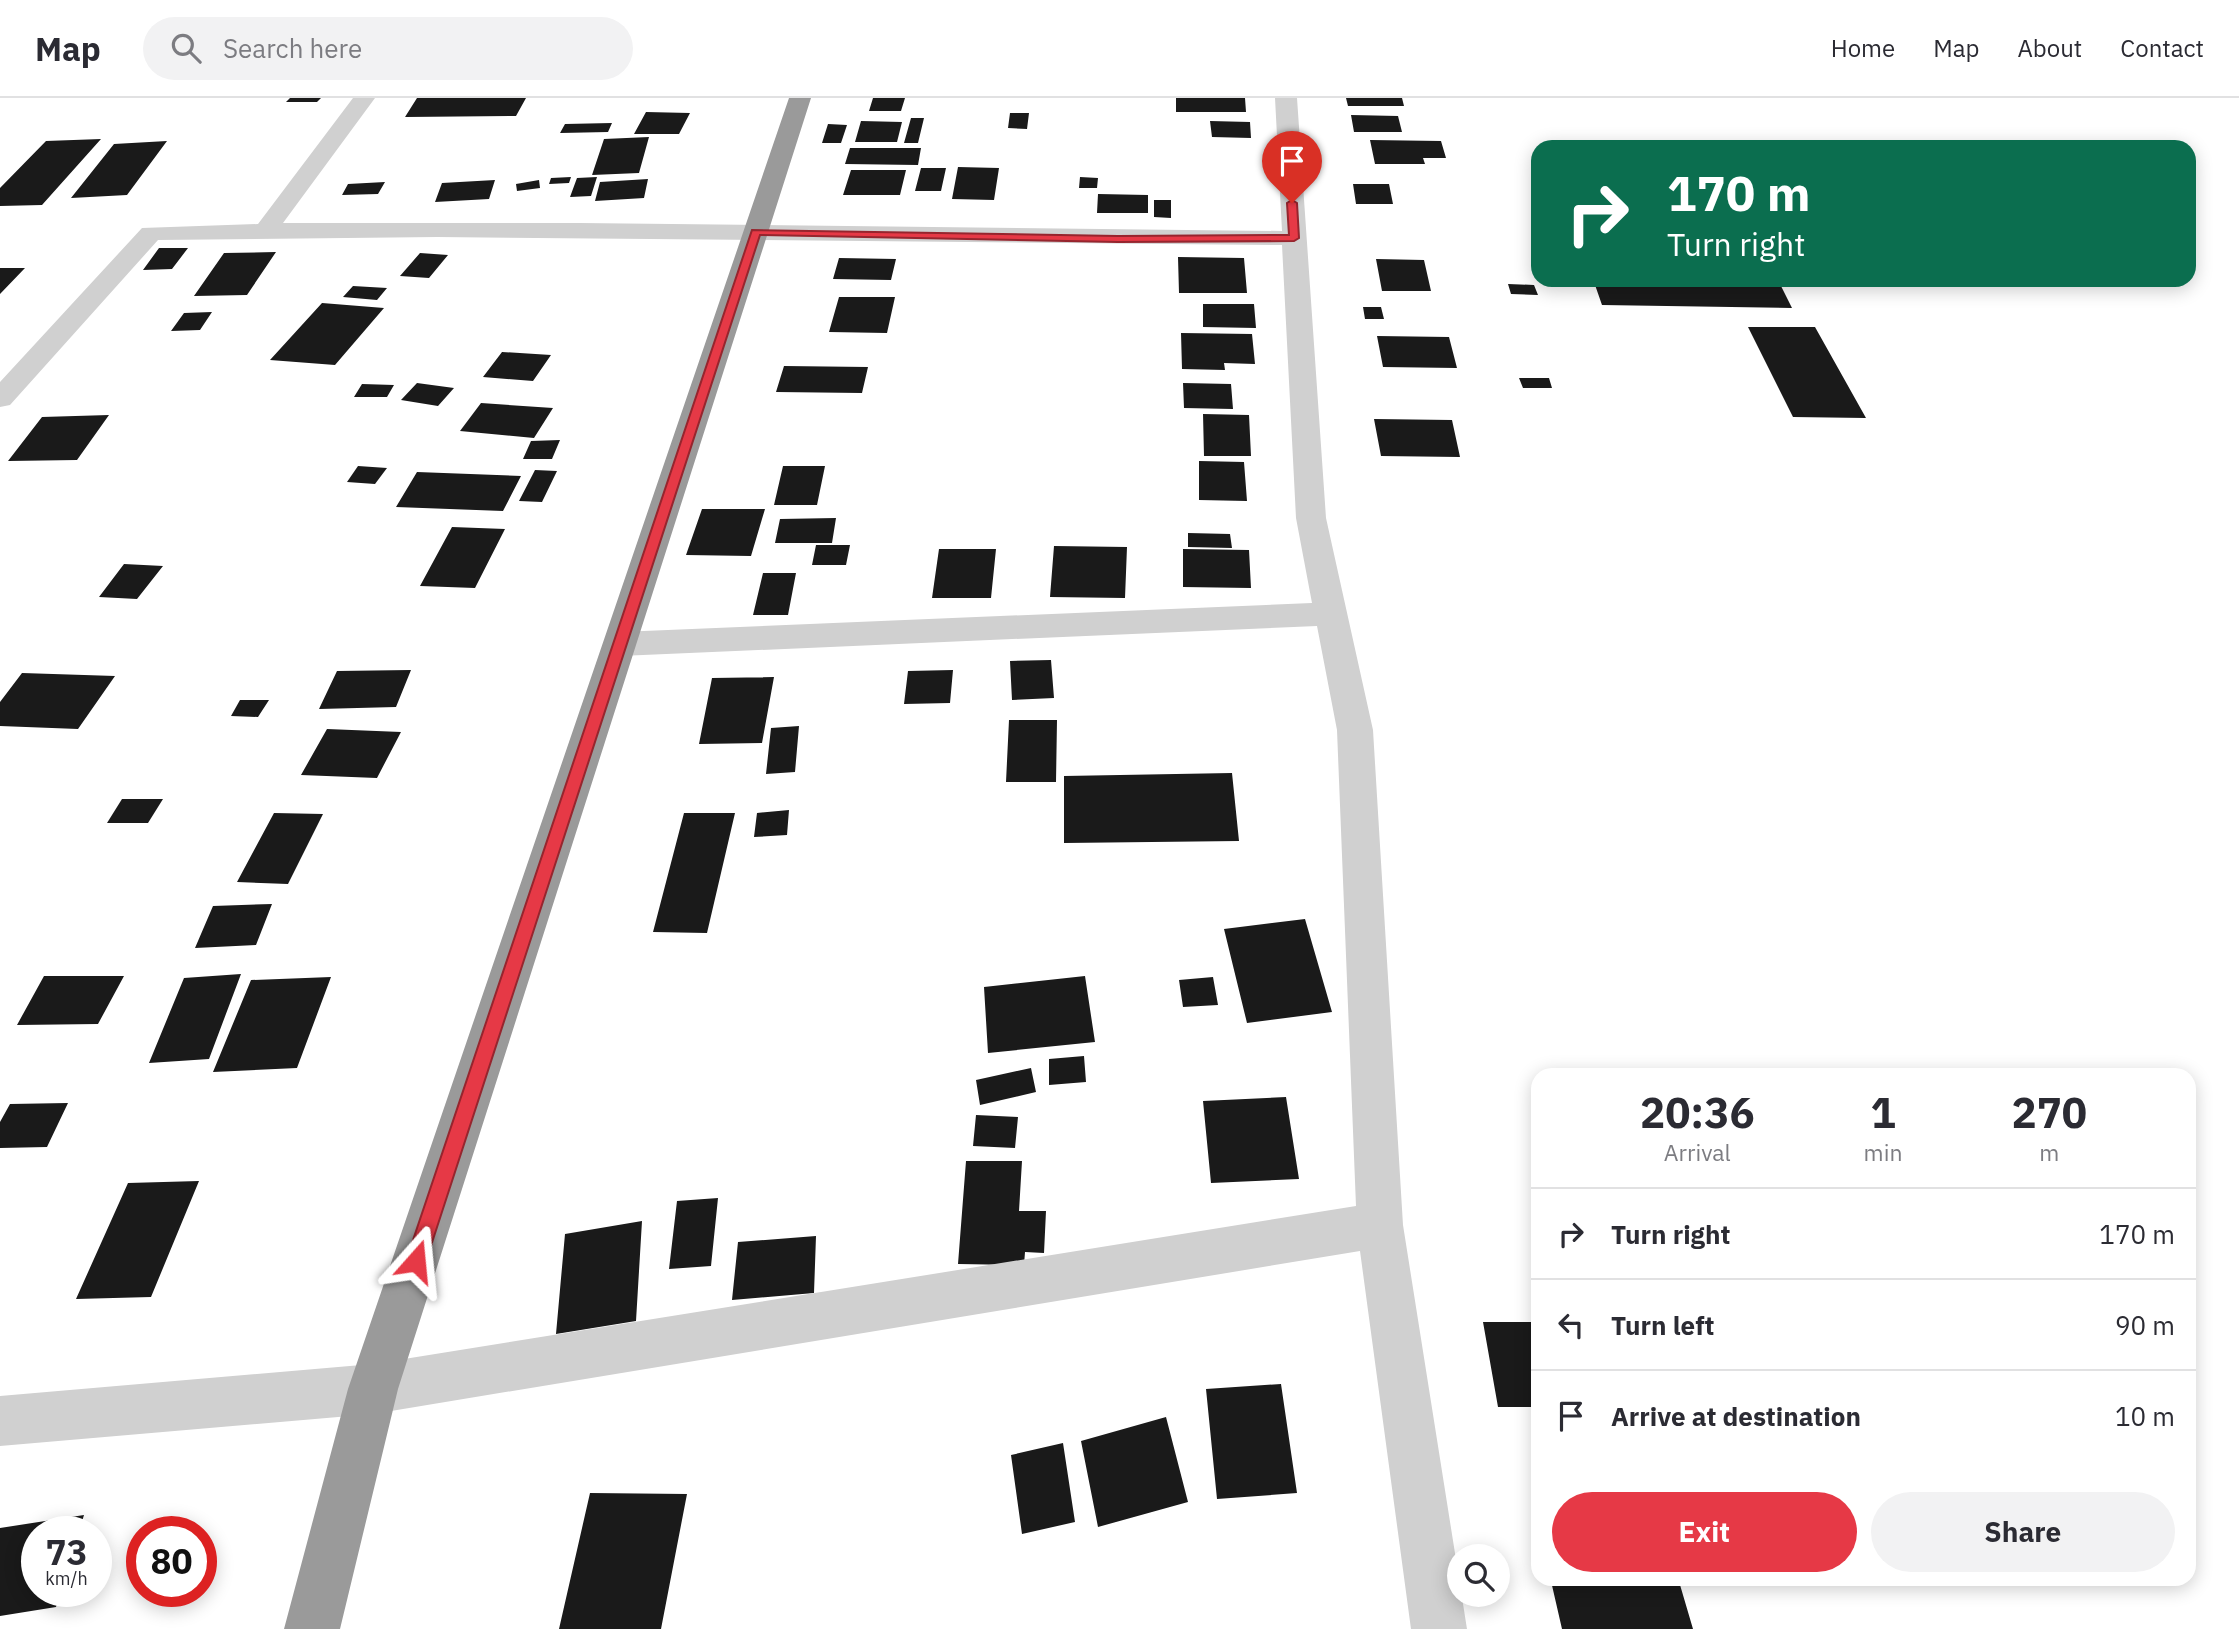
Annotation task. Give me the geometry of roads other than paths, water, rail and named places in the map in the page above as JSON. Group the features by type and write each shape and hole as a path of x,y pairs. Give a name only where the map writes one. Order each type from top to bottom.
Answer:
{"highway":[{"path":"312,1629 373,1389 800,98"}],"street":[{"path":"266,230 364,98"},
{"path":"1286,98 1311,518 1355,730 1381,1225 1439,1629"},
{"path":"0,399 151,233 266,230 756,232 1118,239 1294,238"},
{"path":"620,644 1331,614"},
{"path":"0,1421 373,1389 1381,1225"}]}
